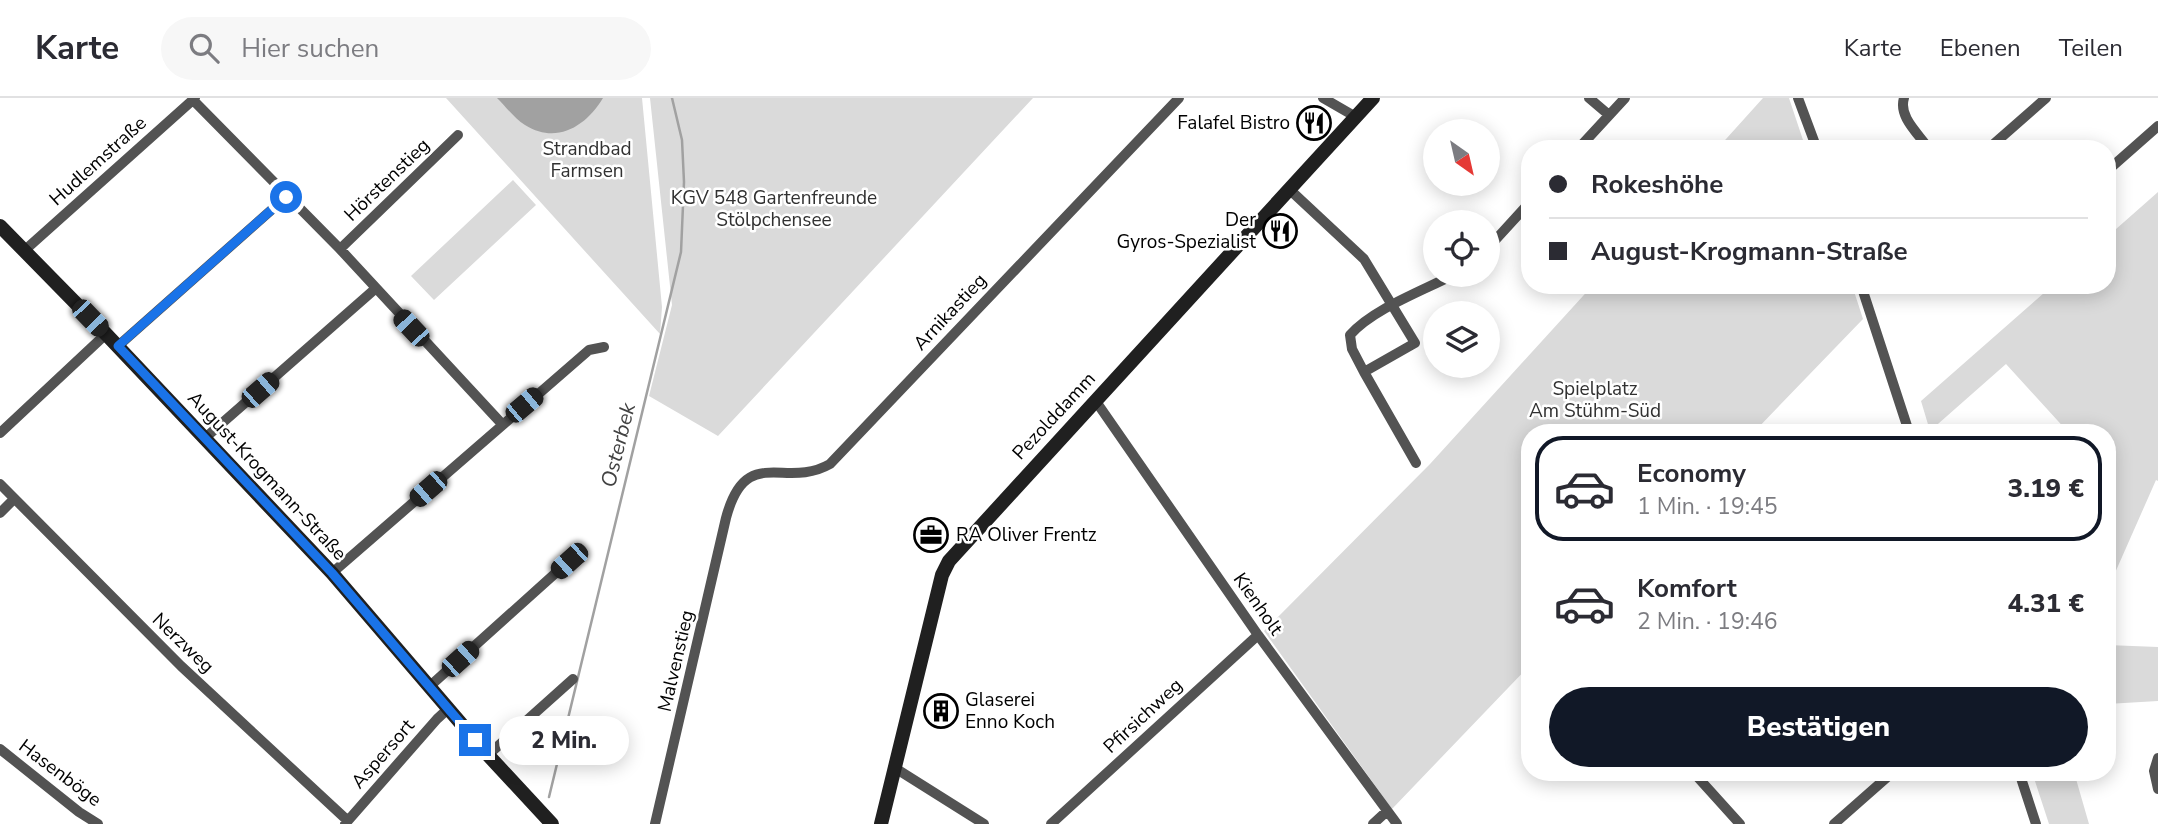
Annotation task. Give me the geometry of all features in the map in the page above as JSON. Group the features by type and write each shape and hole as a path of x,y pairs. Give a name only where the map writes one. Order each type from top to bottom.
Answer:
{"street":[{"name":"Arnikastieg","path":"730,505 738,488 752,476 768,471 809,473 830,464 1179,98"},
{"path":"1323,98 1356,117"},
{"name":"Pezolddamm","path":"881,824 942,575 949,561 1373,98"},
{"path":"1589,98 1609,115"},
{"path":"1586,140 1625,98"},
{"path":"1798,98 1814,140"},
{"path":"1904,98 1904,115 1923,140"},
{"path":"1998,140 2046,98"},
{"path":"194,99 286,197 340,249 502,424"},
{"name":"Hudlemstraße","path":"25,250 194,99"},
{"path":"2116,163 2158,126"},
{"name":"Hörstenstieg","path":"340,249 458,135"},
{"path":"1289,190 1364,258 1415,343 1364,372"},
{"path":"118,346 286,197"},
{"path":"1500,235 1521,212"},
{"name":"August-Krogmann-Straße","path":"0,226 118,346 332,573 488,755 552,824"},
{"path":"1416,463 1352,349 1350,335 1360,324 1430,287"},
{"path":"205,438 375,289"},
{"path":"1864,294 1906,424"},
{"path":"0,433 106,334"},
{"path":"332,573 589,350 604,347"},
{"name":"Kienholt","path":"1096,400 1258,635 1396,824"},
{"name":"Nerzweg","path":"0,484 181,666 346,822"},
{"path":"0,513 14,499"},
{"name":"Malvenstieg","path":"655,824 730,505"},
{"path":"430,686 569,561 581,558"},
{"name":"Pfirsichweg","path":"1051,824 1258,635"},
{"path":"488,755 573,679"},
{"name":"Aspersort","path":"346,822 449,708"},
{"name":"Hasenböge","path":"0,749 98,824"},
{"path":"2158,758 2154,771 2158,789"},
{"path":"895,768 984,824"},
{"path":"1701,781 1740,824"},
{"path":"1834,824 1883,781"},
{"path":"2022,781 2036,824"},
{"path":"1373,824 1386,812"}],"green space":[{"name":"Strandbad Farmsen","path":"446,98 642,98 662,307 660,334"},
{"name":"KGV 548 Gartenfreunde Stölpchensee","path":"650,98 1033,98 718,436 649,396 672,305"},
{"path":"1763,98 1789,98 1803,140 1725,140"},
{"path":"513,180 536,205 434,300 411,276"},
{"path":"2158,192 2158,481 2156,480 2116,571 2116,424 2061,424 2006,364 1938,424 1928,424 1921,401 2043,294 2116,294 2116,229"},
{"name":"Spielplatz Am Stühm-Süd","path":"1585,294 1855,294 1863,319 1762,424 1521,424 1521,674 1392,809 1264,631 1430,464"},
{"path":"2116,645 2158,647 2158,701 2116,703"},
{"path":"2035,781 2077,781 2089,824 2049,824"}],"shaded area":[{"path":"497,98 603,98 579,124 559,133 548,133 537,131 521,122"}],"waterway":[{"name":"Osterbek","path":"549,797 681,252 684,182 682,140 672,98"}],"place":[{"name":"Falafel Bistro","path":"1314,123"},
{"name":"Der Gyros-Spezialist","path":"1280,231"},
{"name":"RA Oliver Frentz","path":"931,535"},
{"name":"Glaserei Enno Koch","path":"941,711"}],"route":[{"path":"286,197 118,346 332,573 475,740"}]}
